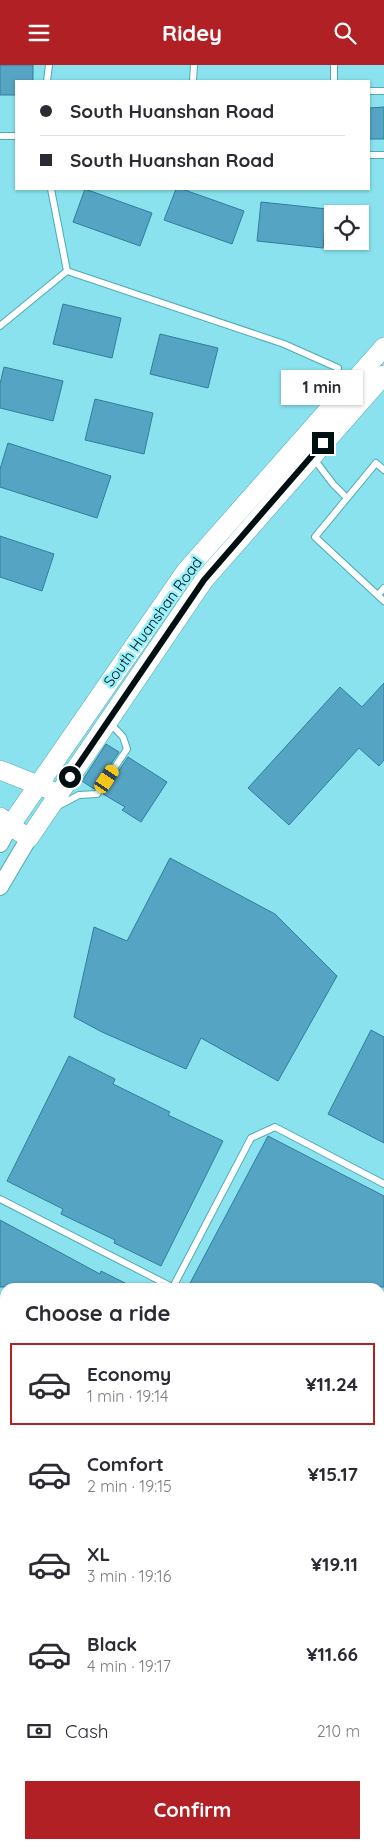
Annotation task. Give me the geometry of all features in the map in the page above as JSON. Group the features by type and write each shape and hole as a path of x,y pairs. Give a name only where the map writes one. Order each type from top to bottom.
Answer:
{"main road":[{"name":"South Huanshan Road","path":"5,821 38,784 186,571 384,347"},
{"name":"South Huanshan Road","path":"28,838 204,580 384,375"},
{"path":"0,770 38,784 58,795"},
{"path":"5,821 28,838"}],"street":[{"name":"South Huanshan Road","path":"0,844 5,821"},
{"name":"South Huanshan Road","path":"0,887 28,838"}],"lane":[{"path":"48,80 49,65"},
{"path":"193,80 194,65"},
{"path":"334,65 334,80"},
{"path":"370,91 384,91"},
{"path":"0,136 15,136"},
{"path":"370,155 384,155"},
{"path":"52,190 67,271"},
{"path":"0,326 67,271"},
{"path":"67,271 284,344 338,368"},
{"path":"312,456 333,484 347,498"},
{"path":"384,470 376,463 315,537 384,601"},
{"path":"378,595 384,588"},
{"path":"46,812 79,795 97,794 127,749 123,737 108,721"},
{"path":"174,1283 251,1138 259,1133 275,1127 384,1184"},
{"path":"0,1199 164,1283"}],"building":[{"path":"0,65 33,65 33,80 15,80 15,95 0,95"},
{"path":"384,107 384,139 370,139 370,108"},
{"path":"85,190 152,213 140,246 73,222"},
{"path":"176,190 185,190 244,211 232,244 164,220"},
{"path":"261,202 324,209 323,248 257,241"},
{"path":"63,304 121,318 112,358 53,344"},
{"path":"160,334 218,348 208,388 150,374"},
{"path":"4,367 63,381 53,421 0,408 0,384"},
{"path":"95,399 153,413 144,454 85,440"},
{"path":"8,443 111,476 97,518 0,487 0,469"},
{"path":"0,536 54,554 42,591 0,577"},
{"path":"384,683 384,760 379,766 359,748 289,825 248,788 340,687 362,707"},
{"path":"106,744 119,752 94,789 82,781"},
{"path":"128,757 167,782 141,822 122,810 125,807 103,794"},
{"path":"170,858 275,914 337,976 278,1081 201,1038 186,1069 102,1032 74,1017 94,927 127,941"},
{"path":"371,1030 384,1037 384,1143 328,1114"},
{"path":"69,1056 115,1079 113,1084 170,1112 168,1115 223,1141 161,1266 114,1243 115,1240 61,1214 63,1209 7,1181"},
{"path":"268,1136 384,1196 384,1283 190,1283"},
{"path":"0,1220 100,1274 101,1271 125,1283 0,1283"}],"route":[{"path":"70,777 204,580 323,443"}]}
